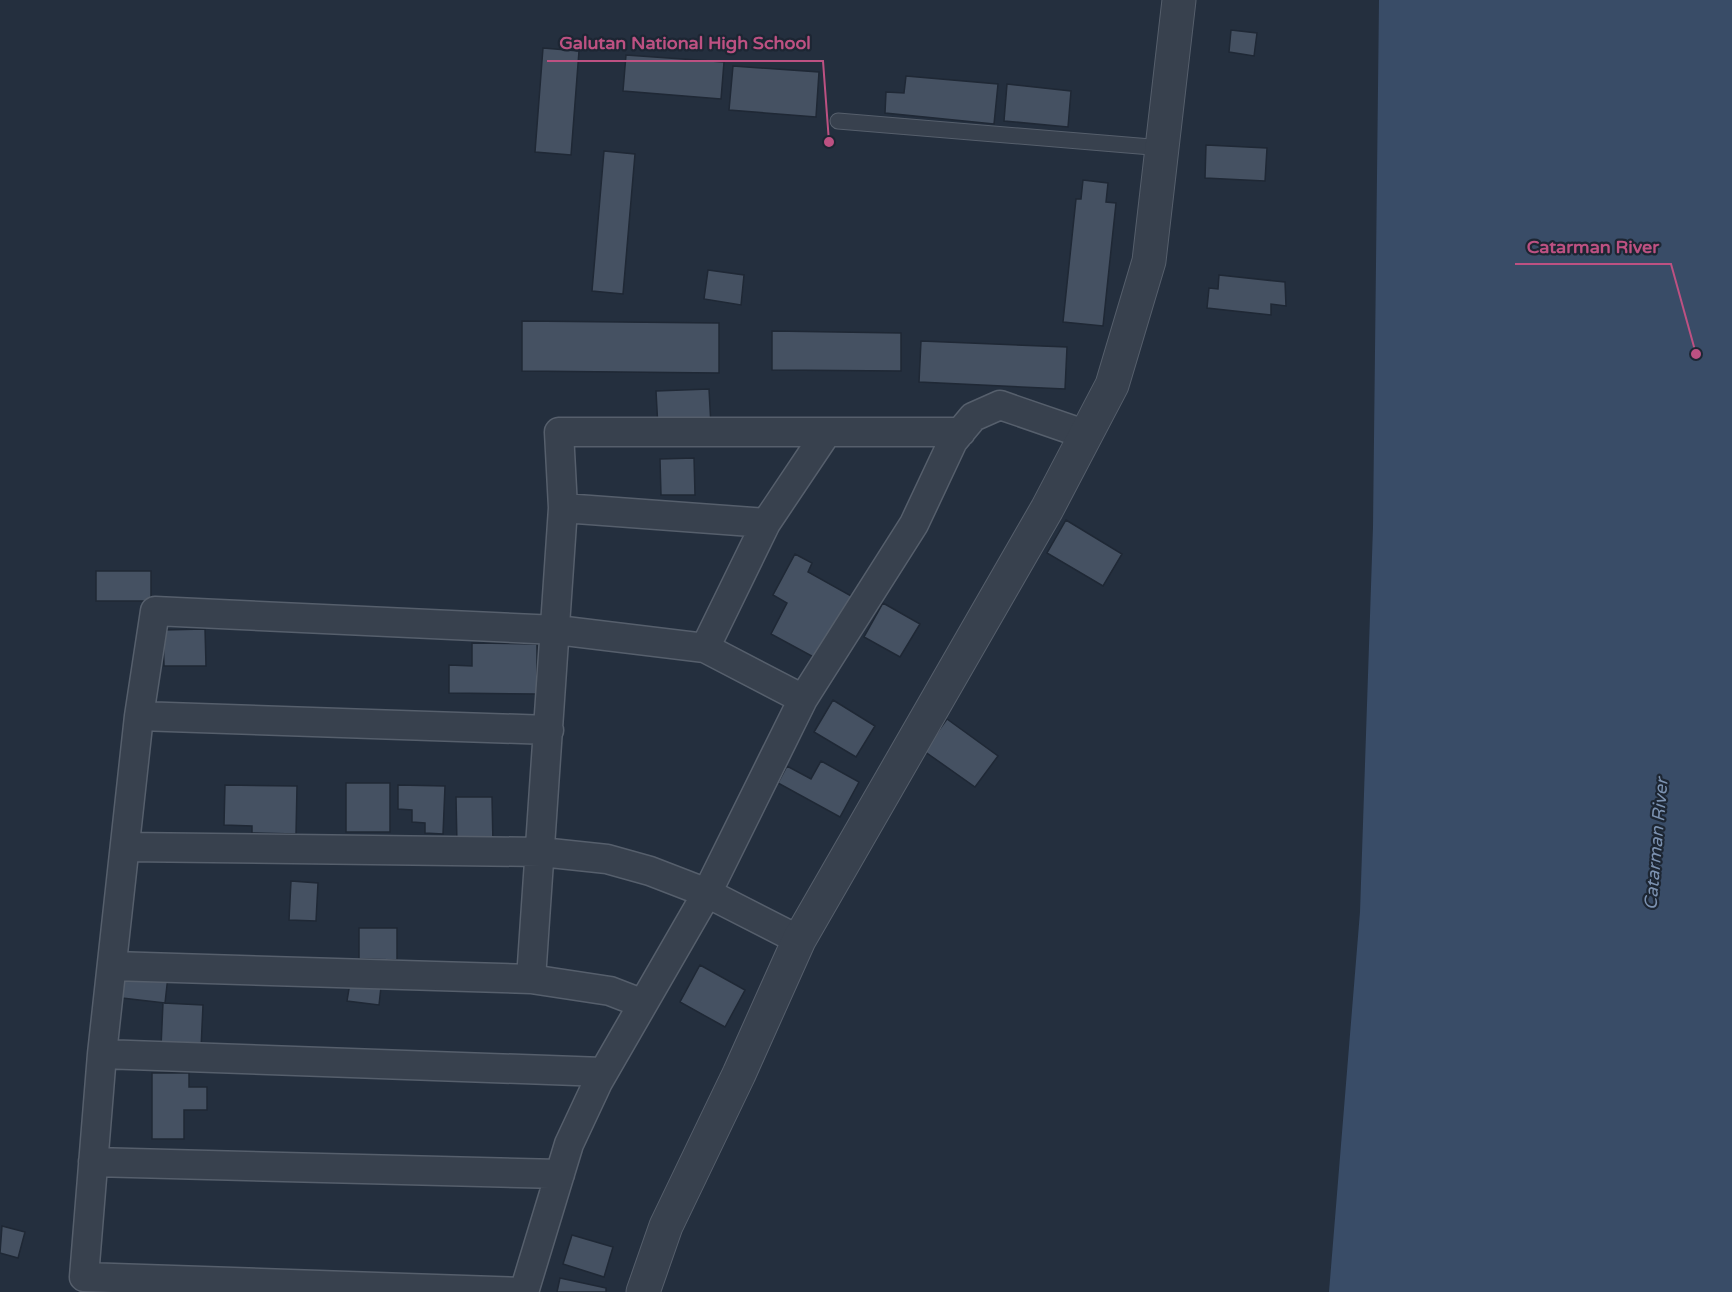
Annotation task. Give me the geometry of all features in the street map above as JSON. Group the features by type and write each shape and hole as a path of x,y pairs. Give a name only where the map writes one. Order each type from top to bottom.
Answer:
{"street":[{"path":"643,1292 666,1226 799,940 1024,549 1084,434 1113,385 1149,261 1179,0"},
{"path":"803,699 705,648 557,630 155,611 139,716 102,1054 84,1277 524,1292 569,1144 603,1072 706,892 803,699 914,524 953,441 973,417 1000,405 1084,434"},
{"path":"531,979 557,630 563,508 559,432 961,432"},
{"path":"705,648 766,523 827,432"},
{"path":"563,508 766,523"},
{"path":"139,716 549,730"},
{"path":"126,847 541,852 607,859 706,892 799,940"},
{"path":"113,966 531,979 610,990 641,1003"},
{"path":"102,1054 603,1072"},
{"path":"93,1162 560,1174"}],"lane":[{"path":"838,121 1163,148"}],"water":[{"path":"1379,0 1732,0 1732,1292 1329,1292 1360,912 1373,527"}],"building":[{"path":"1231,30 1257,33 1254,56 1229,52"},
{"path":"543,48 579,51 571,155 535,152"},
{"path":"626,55 724,62 721,99 623,91"},
{"path":"733,66 819,72 816,117 729,110"},
{"path":"906,76 998,84 994,124 885,113 886,92 904,93"},
{"path":"1007,84 1071,91 1068,127 1004,121"},
{"path":"1206,145 1267,148 1265,181 1205,178"},
{"path":"604,151 635,154 623,294 592,291"},
{"path":"1083,180 1108,183 1106,202 1116,203 1103,326 1063,322 1076,199 1081,199"},
{"path":"708,270 744,275 741,305 704,299"},
{"path":"1219,275 1285,282 1286,306 1271,304 1271,315 1207,308 1209,288 1218,289"},
{"path":"522,321 719,323 719,373 522,371"},
{"path":"772,331 901,333 901,371 772,370"},
{"path":"921,341 1067,347 1065,389 919,382"},
{"path":"709,389 711,426 658,428 656,391"},
{"path":"694,458 695,495 661,495 660,459"},
{"path":"1066,520 1122,554 1103,586 1047,553"},
{"path":"795,554 812,563 808,572 853,597 819,660 771,634 787,603 773,595"},
{"path":"96,571 151,571 151,601 96,601"},
{"path":"883,603 920,624 900,657 864,637"},
{"path":"205,629 206,666 164,666 163,630"},
{"path":"472,643 537,644 537,694 449,693 449,665 472,666"},
{"path":"833,700 875,726 856,757 814,732"},
{"path":"947,719 998,756 975,787 924,751"},
{"path":"821,761 859,782 840,817 778,783 787,766 811,779"},
{"path":"346,783 390,783 390,832 346,832"},
{"path":"225,785 297,786 296,834 252,833 252,826 224,825"},
{"path":"398,785 445,786 443,834 425,833 425,823 412,822 412,810 398,809"},
{"path":"456,797 492,797 493,845 457,845"},
{"path":"291,881 318,883 316,921 289,920"},
{"path":"359,928 397,928 397,960 359,959"},
{"path":"700,965 745,990 725,1027 680,1002"},
{"path":"124,972 168,976 165,1003 122,998"},
{"path":"350,983 381,987 379,1005 347,1001"},
{"path":"163,1003 203,1005 201,1049 161,1047"},
{"path":"152,1073 189,1073 189,1087 207,1087 207,1110 184,1110 184,1139 152,1139"},
{"path":"2,1226 25,1232 18,1258 0,1253"},
{"path":"572,1235 613,1247 604,1277 563,1264"},
{"path":"560,1278 606,1288 606,1292 557,1292"}],"place":[{"name":"Galutan National High School","path":"829,142"},
{"name":"Catarman River","path":"1696,354"}]}
